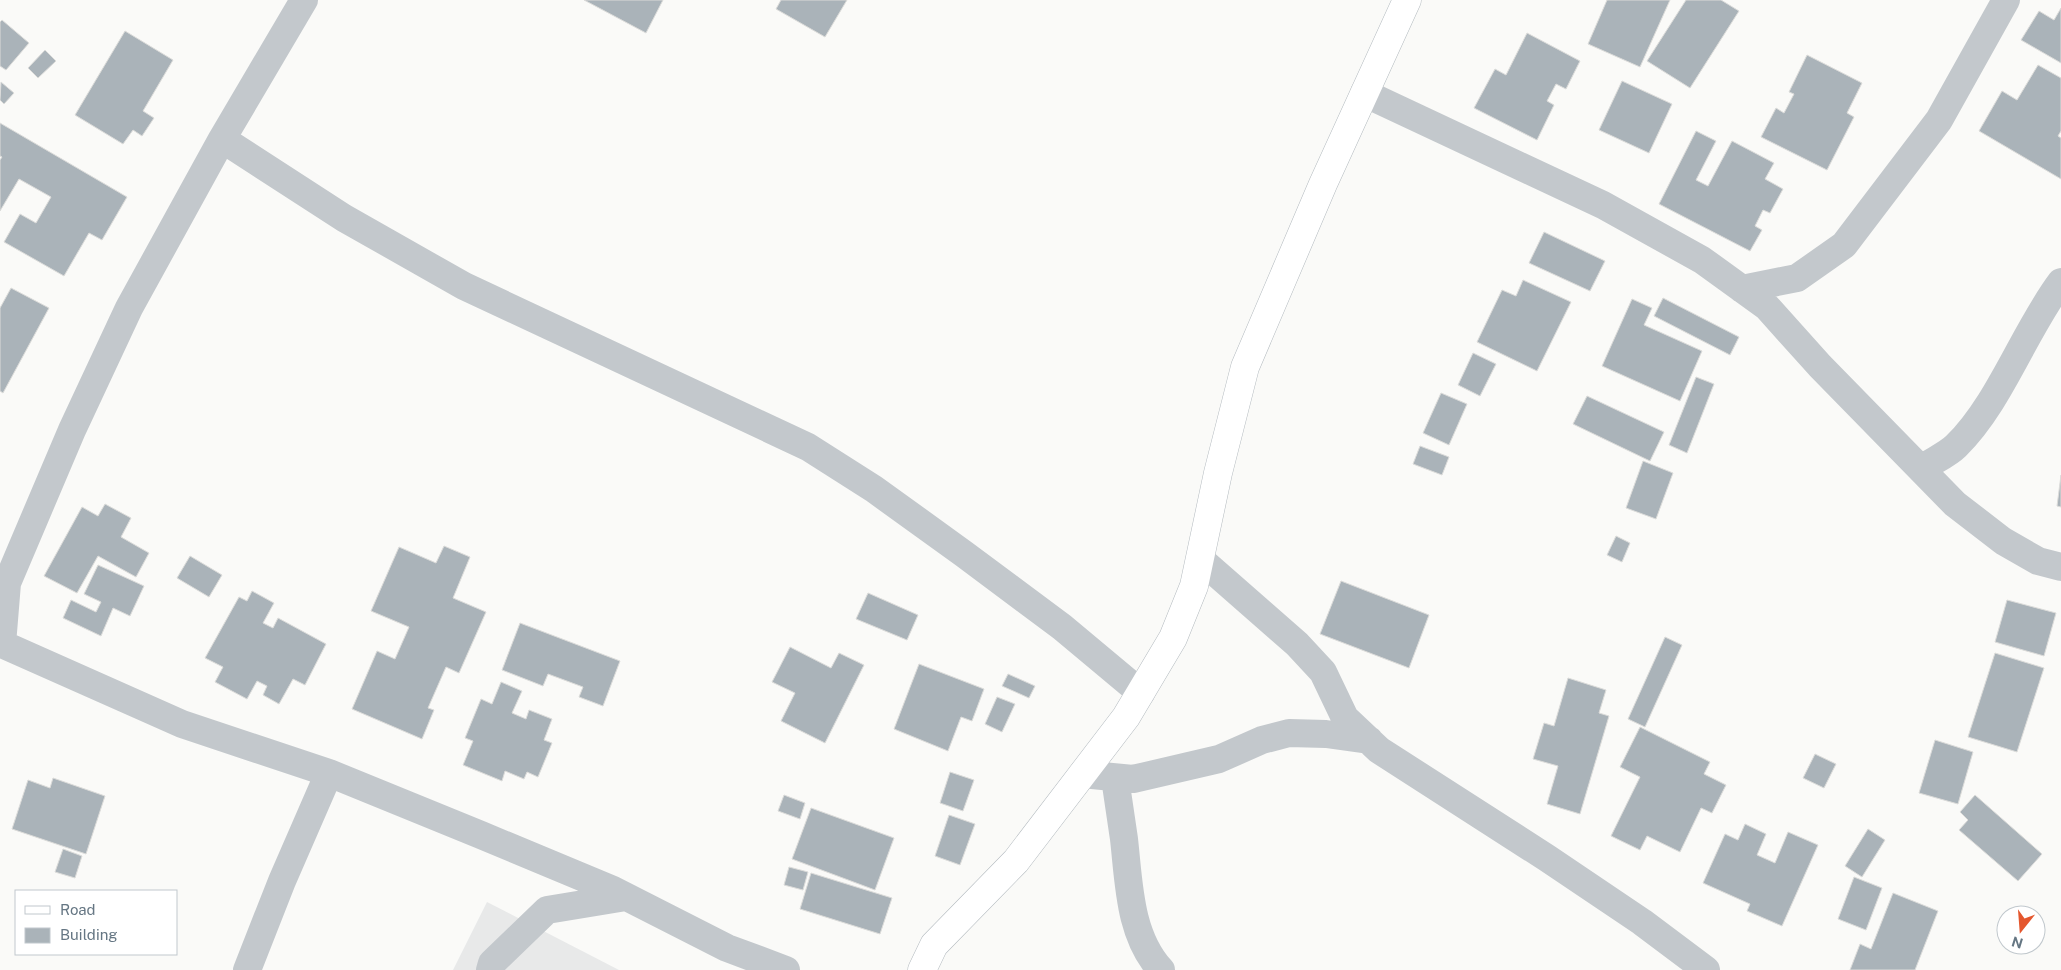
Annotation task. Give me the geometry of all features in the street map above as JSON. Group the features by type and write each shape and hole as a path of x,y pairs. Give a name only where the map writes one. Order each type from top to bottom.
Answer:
{"street":[{"path":"304,0 222,140 129,308 72,430 7,583 1,639 182,724 329,773 596,883 727,948 786,970"},
{"path":"922,970 934,945 1016,861 1126,717 1173,638 1194,586 1218,473 1245,367 1364,93 1407,0"},
{"path":"1742,289 1797,278 1844,245 1939,120 2006,0"},
{"path":"1364,93 1603,205 1702,260 1767,307 1820,366 1955,504 2003,541 2038,561 2061,567"},
{"path":"222,140 344,218 464,286 808,447 874,489 964,554 1062,627 1141,693"},
{"path":"1921,469 1956,446 1982,414 2032,327 2061,282"},
{"path":"1200,559 1297,644 1323,672 1345,718 1379,750 1547,858 1642,922 1706,970"},
{"path":"1082,774 1133,778 1220,759 1262,740 1290,733 1326,734 1369,740"},
{"path":"247,970 282,881 329,773"},
{"path":"1115,778 1130,898 1141,938 1153,962 1160,970"},
{"path":"490,970 492,963 547,910 626,897"}],"shaded area":[{"path":"487,902 619,970 453,970"}],"building":[{"path":"584,0 663,0 646,33"},
{"path":"781,0 847,0 825,37 776,9"},
{"path":"1607,0 1670,0 1640,67 1588,44"},
{"path":"1686,0 1721,0 1739,11 1690,88 1647,61"},
{"path":"2061,8 2061,63 2021,40 2039,11 2054,20"},
{"path":"2,20 29,43 6,70 0,66 0,22"},
{"path":"125,31 173,60 143,111 154,118 142,136 133,130 123,144 75,115"},
{"path":"1527,33 1580,61 1566,89 1556,84 1547,101 1554,105 1537,140 1474,108 1495,69 1506,75"},
{"path":"45,50 56,61 38,78 28,68"},
{"path":"1807,55 1862,83 1847,113 1854,117 1827,170 1761,137 1776,108 1784,113 1794,94 1789,92"},
{"path":"2038,65 2061,78 2061,131 2058,136 2061,138 2061,179 1979,131 2002,91 2017,100"},
{"path":"1622,81 1672,104 1649,153 1599,130"},
{"path":"1,82 14,93 4,104 0,100"},
{"path":"0,123 127,197 102,240 89,233 64,276 4,242 20,214 36,223 51,197 19,179 0,211 0,160 2,157 0,156"},
{"path":"1696,131 1716,141 1696,180 1708,186 1732,141 1774,163 1765,179 1783,189 1770,213 1763,210 1755,226 1762,230 1750,251 1659,204"},
{"path":"1544,232 1605,261 1590,291 1529,263"},
{"path":"1523,280 1571,302 1537,371 1477,342 1502,290 1516,296"},
{"path":"11,288 49,308 3,393 0,391 0,308"},
{"path":"1663,298 1739,337 1730,355 1654,316"},
{"path":"1632,299 1652,308 1644,325 1702,351 1680,401 1602,366"},
{"path":"1473,353 1496,364 1480,396 1458,385"},
{"path":"1696,377 1714,384 1687,453 1669,445"},
{"path":"1441,393 1467,404 1449,445 1423,433"},
{"path":"1587,396 1664,432 1650,461 1573,424"},
{"path":"1420,446 1449,457 1442,475 1413,464"},
{"path":"1643,461 1673,473 1656,519 1626,508"},
{"path":"2061,475 2061,507 2057,506"},
{"path":"105,504 131,518 121,537 149,553 136,577 98,556 77,593 44,576 82,507 98,516"},
{"path":"1616,536 1630,543 1622,562 1607,555"},
{"path":"444,546 470,557 453,598 486,612 459,673 446,667 428,708 434,710 422,739 352,709 377,651 395,659 409,627 371,611 399,547 436,563"},
{"path":"190,556 222,575 209,597 177,578"},
{"path":"98,565 144,586 130,616 113,608 101,636 63,618 71,600 96,612 101,602 84,594"},
{"path":"1341,581 1429,615 1409,668 1320,634"},
{"path":"252,591 274,603 263,623 273,628 278,618 326,644 305,685 293,679 279,704 263,695 267,686 257,681 247,699 215,682 223,667 205,658 239,597 247,601"},
{"path":"868,593 918,615 907,640 856,619"},
{"path":"2007,600 2056,613 2044,656 1995,642"},
{"path":"520,623 620,661 603,706 579,697 583,687 548,674 543,686 502,670"},
{"path":"1665,637 1682,645 1645,727 1628,719"},
{"path":"790,647 831,668 839,653 864,665 825,743 781,721 795,693 772,682"},
{"path":"1995,653 2044,668 2017,752 1968,737"},
{"path":"919,664 984,689 972,721 961,717 948,751 894,729"},
{"path":"1008,674 1035,686 1029,698 1002,686"},
{"path":"1568,678 1606,690 1599,713 1609,716 1580,814 1547,804 1558,766 1533,759 1544,723 1554,726"},
{"path":"501,682 522,691 512,713 526,719 529,710 552,719 544,740 552,743 538,777 527,772 524,779 505,771 502,781 463,765 473,741 465,738 481,699 492,704"},
{"path":"997,697 1015,704 1002,732 985,724"},
{"path":"1640,727 1710,762 1704,774 1726,785 1712,813 1701,808 1680,852 1647,836 1640,850 1611,836 1640,777 1620,767"},
{"path":"1935,740 1973,752 1958,804 1919,793"},
{"path":"1815,754 1836,764 1824,788 1803,778"},
{"path":"950,772 974,780 963,811 940,803"},
{"path":"53,778 105,796 86,854 12,829 28,780 50,788"},
{"path":"784,795 805,803 800,819 778,811"},
{"path":"1975,795 2042,854 2018,881 1959,830 1968,820 1960,812"},
{"path":"811,808 894,838 875,890 792,859"},
{"path":"949,815 975,824 960,865 935,856"},
{"path":"1745,824 1766,834 1757,855 1775,863 1788,832 1818,845 1782,926 1747,911 1750,904 1703,883 1725,834 1738,840"},
{"path":"1868,829 1885,840 1862,877 1845,866"},
{"path":"63,849 82,856 75,878 55,872"},
{"path":"789,867 808,872 803,890 784,885"},
{"path":"811,873 892,898 880,934 800,909"},
{"path":"1854,877 1882,888 1866,930 1838,919"},
{"path":"1893,893 1938,911 1915,970 1850,970 1860,944 1871,949"}]}
